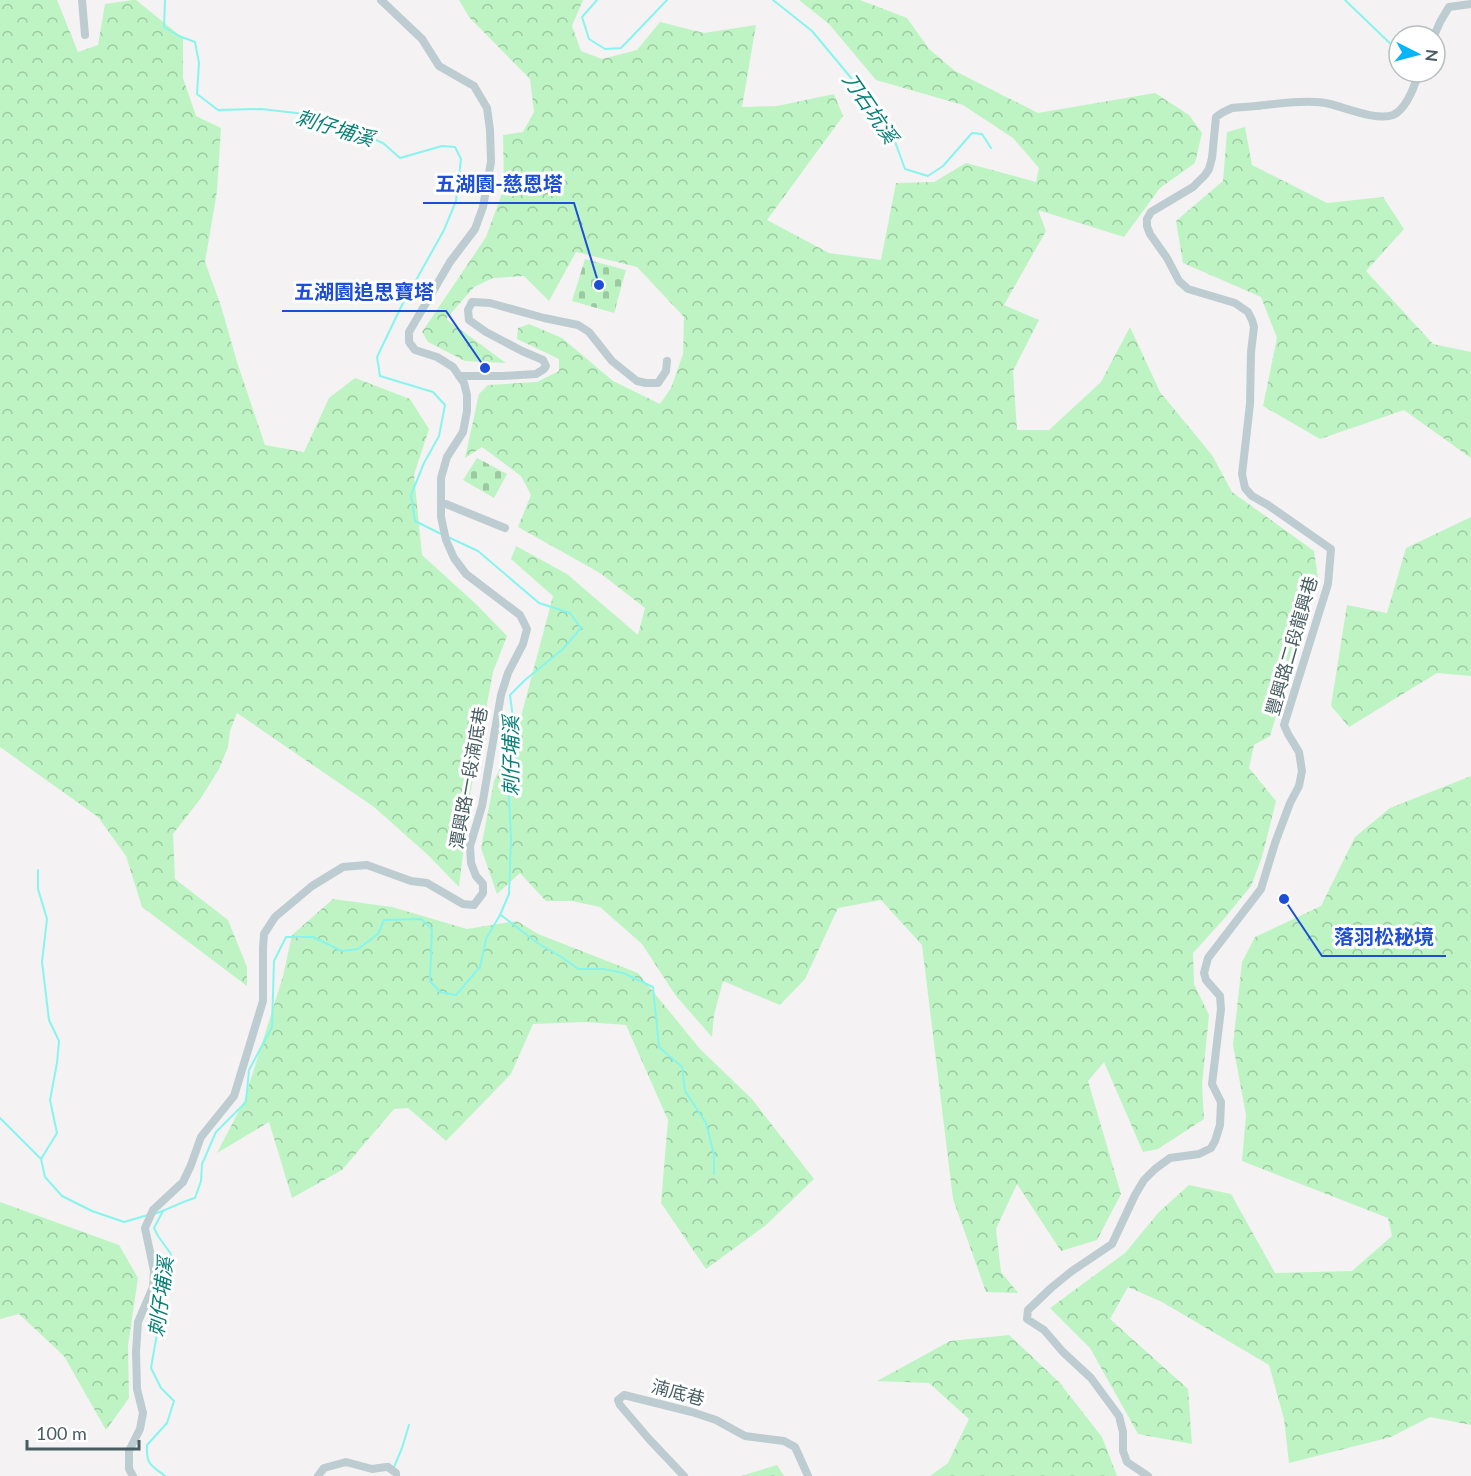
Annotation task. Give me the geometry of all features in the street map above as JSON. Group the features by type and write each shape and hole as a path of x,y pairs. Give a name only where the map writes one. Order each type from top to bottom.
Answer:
{"street":[{"path":"82,0 85,35"},
{"path":"381,0 422,39 439,66 474,86 487,108 490,130 491,162 483,207 475,229 450,262 409,332 409,342 415,350 437,357 453,367 459,376 536,374 544,369 546,366 543,360 486,333 469,320 468,310 472,302 490,303 578,325 588,332 612,361 637,381 658,383 666,371 668,361"},
{"path":"1439,24 1449,7 1471,4"},
{"name":"豐興路二段龍興巷","path":"1148,1476 1127,1462 1123,1452 1123,1432 1119,1416 1091,1378 1063,1352 1044,1330 1028,1319 1028,1310 1065,1276 1112,1244 1135,1195 1144,1180 1155,1169 1170,1158 1199,1154 1211,1148 1215,1141 1220,1125 1221,1102 1212,1084 1221,1009 1220,996 1206,980 1204,973 1208,958 1261,889 1275,843 1299,786 1302,771 1301,760 1284,724 1328,584 1331,549 1252,496 1245,488 1242,474 1250,404 1254,327 1252,320 1248,312 1235,303 1183,286 1150,234 1147,226 1148,219 1151,212 1193,187 1205,175 1212,158 1216,117 1219,114 1232,109 1298,103 1327,103 1374,115 1393,115 1401,110 1415,84"},
{"name":"潭興路一段湳底巷","path":"133,1476 129,1469 129,1451 140,1429 143,1413 137,1389 138,1322 153,1287 154,1271 145,1228 153,1210 183,1182 201,1137 234,1096 262,1001 264,934 275,917 328,875 344,867 368,865 411,881 427,883 463,904 474,905 483,893 483,884 476,876 471,863 470,846 482,806 501,695 527,629 520,615 466,574 454,558 446,540 441,517 441,478 447,457 463,432 467,411 467,395 464,382 459,376"},
{"path":"441,502 505,528"},
{"name":"湳底巷","path":"684,1476 620,1405 618,1400 624,1395 716,1420 744,1436 784,1441 795,1448 808,1476"},
{"path":"318,1476 324,1468 346,1462 372,1469 392,1471"}],"green space":[{"path":"0,0 57,0 78,52 98,45 105,4 133,0 136,0 183,38 183,78 196,116 221,128 217,191 205,262 265,445 304,452 329,398 355,378 410,399 429,429 414,475 422,555 507,636 493,672 470,795 459,887 428,855 374,807 237,713 230,731 228,747 219,769 201,798 173,834 175,879 228,920 247,967 247,986 142,907 126,856 98,817 0,747"},
{"path":"459,0 583,0 572,26 581,51 602,59 637,50 660,22 704,33 756,25 742,107 777,106 834,94 843,116 767,220 829,253 881,260 896,183 934,182 966,163 1036,182 1039,168 1013,138 963,105 876,80 829,24 799,0 860,0 907,18 929,49 955,71 1038,113 1155,93 1189,115 1202,133 1195,163 1160,188 1124,237 1038,210 1046,231 1004,305 1039,320 1013,371 1017,430 1049,430 1101,382 1130,327 1160,392 1212,455 1232,492 1314,551 1318,578 1270,736 1254,745 1249,768 1276,801 1262,857 1251,886 1193,953 1194,984 1209,1015 1202,1085 1204,1119 1158,1149 1143,1152 1104,1062 1088,1081 1121,1194 1097,1240 1061,1251 1017,1184 996,1229 1001,1272 1018,1293 986,1292 953,1199 922,945 881,900 838,908 805,979 780,1005 723,981 714,1015 712,1037 676,996 642,944 600,907 572,901 546,901 520,873 497,894 481,848 494,781 518,728 553,596 511,559 516,546 567,574 638,635 645,608 600,573 518,527 531,495 521,476 482,447 465,458 479,394 488,385 537,382 559,371 559,359 517,339 518,328 529,324 562,338 613,381 660,404 671,388 683,354 684,317 637,267 576,252 549,301 524,276 493,278 474,287 446,319 506,363 465,361 428,342 422,332 486,237 504,188 503,135 523,132 534,112 530,79 469,17"},
{"path":"1245,127 1252,165 1327,203 1383,197 1404,229 1366,271 1433,344 1471,352 1471,458 1404,410 1320,439 1263,406 1277,338 1261,297 1183,263 1176,221 1223,181 1227,132"},
{"path":"585,259 626,270 614,313 572,301"},
{"path":"477,458 507,474 494,498 463,480"},
{"path":"1471,517 1471,676 1437,673 1349,727 1331,706 1347,605 1387,613 1406,548"},
{"path":"1471,776 1471,1425 1430,1417 1391,1437 1289,1463 1284,1419 1269,1365 1162,1302 1128,1287 1110,1319 1188,1389 1192,1444 1138,1434 1090,1348 1050,1308 1125,1253 1159,1212 1189,1185 1231,1194 1275,1273 1352,1271 1392,1236 1388,1218 1242,1161 1246,1115 1233,1045 1242,962 1255,937 1321,906 1355,837 1390,808"},
{"path":"333,899 392,907 467,929 517,921 538,934 638,973 700,1049 752,1099 814,1179 766,1225 706,1269 661,1203 668,1120 626,1025 586,1022 533,1024 511,1074 446,1141 408,1108 394,1109 342,1170 292,1198 269,1122 217,1153 244,1101 283,976 292,935"},
{"path":"0,1202 119,1245 138,1278 128,1346 129,1398 106,1430 64,1356 19,1314 0,1319"},
{"path":"1009,1335 1059,1382 1102,1437 1117,1476 930,1476 948,1463 969,1419 929,1383 877,1381 950,1341"},
{"path":"777,1465 784,1476 741,1476"}],"waterway":[{"name":"刺仔埔溪","path":"165,0 164,27 195,42 199,63 197,94 218,110 261,109 305,114 383,143 400,158 442,146 455,147 461,159 456,201 444,230 401,307 377,357 380,376 433,392 445,405 439,436 424,463 411,495 415,521 443,535"},
{"name":"刀石坑溪","path":"597,0 582,17 589,39 605,49 621,48 667,0"},
{"name":"刀石坑溪","path":"773,0 812,31 857,85 879,129 894,139 905,169 928,176 943,166 972,133 982,134 991,148"},
{"path":"1345,0 1387,40"},
{"name":"刺仔埔溪","path":"154,1214 195,1198 201,1181 202,1164 216,1132 246,1102 249,1070 272,1027 274,961 286,937 313,937 342,951 358,949 378,934 384,920 421,919 432,929 430,981 440,992 456,995 480,967 486,939 509,894 511,839 509,799 514,726 510,695 563,649 581,628 570,613 539,603 478,551 448,537"},
{"path":"38,870 38,889 47,919 42,962 49,1020 59,1041 50,1100 57,1133 41,1159"},
{"path":"501,915 536,942 578,969 604,969 623,973 653,987 659,1047 682,1067 685,1091 706,1123 714,1155 714,1174"},
{"path":"0,1118 41,1159 45,1177 62,1196 92,1211 124,1222 148,1215"},
{"name":"刺仔埔溪","path":"163,1211 154,1228 171,1254 151,1368 161,1388 174,1401 167,1423 147,1445 147,1457 150,1464 165,1476"},
{"path":"394,1467 409,1425"}],"place":[{"name":"五湖園-慈恩塔","path":"599,285"},
{"name":"五湖園追思寶塔","path":"485,368"},
{"name":"落羽松秘境","path":"1284,899"}]}
